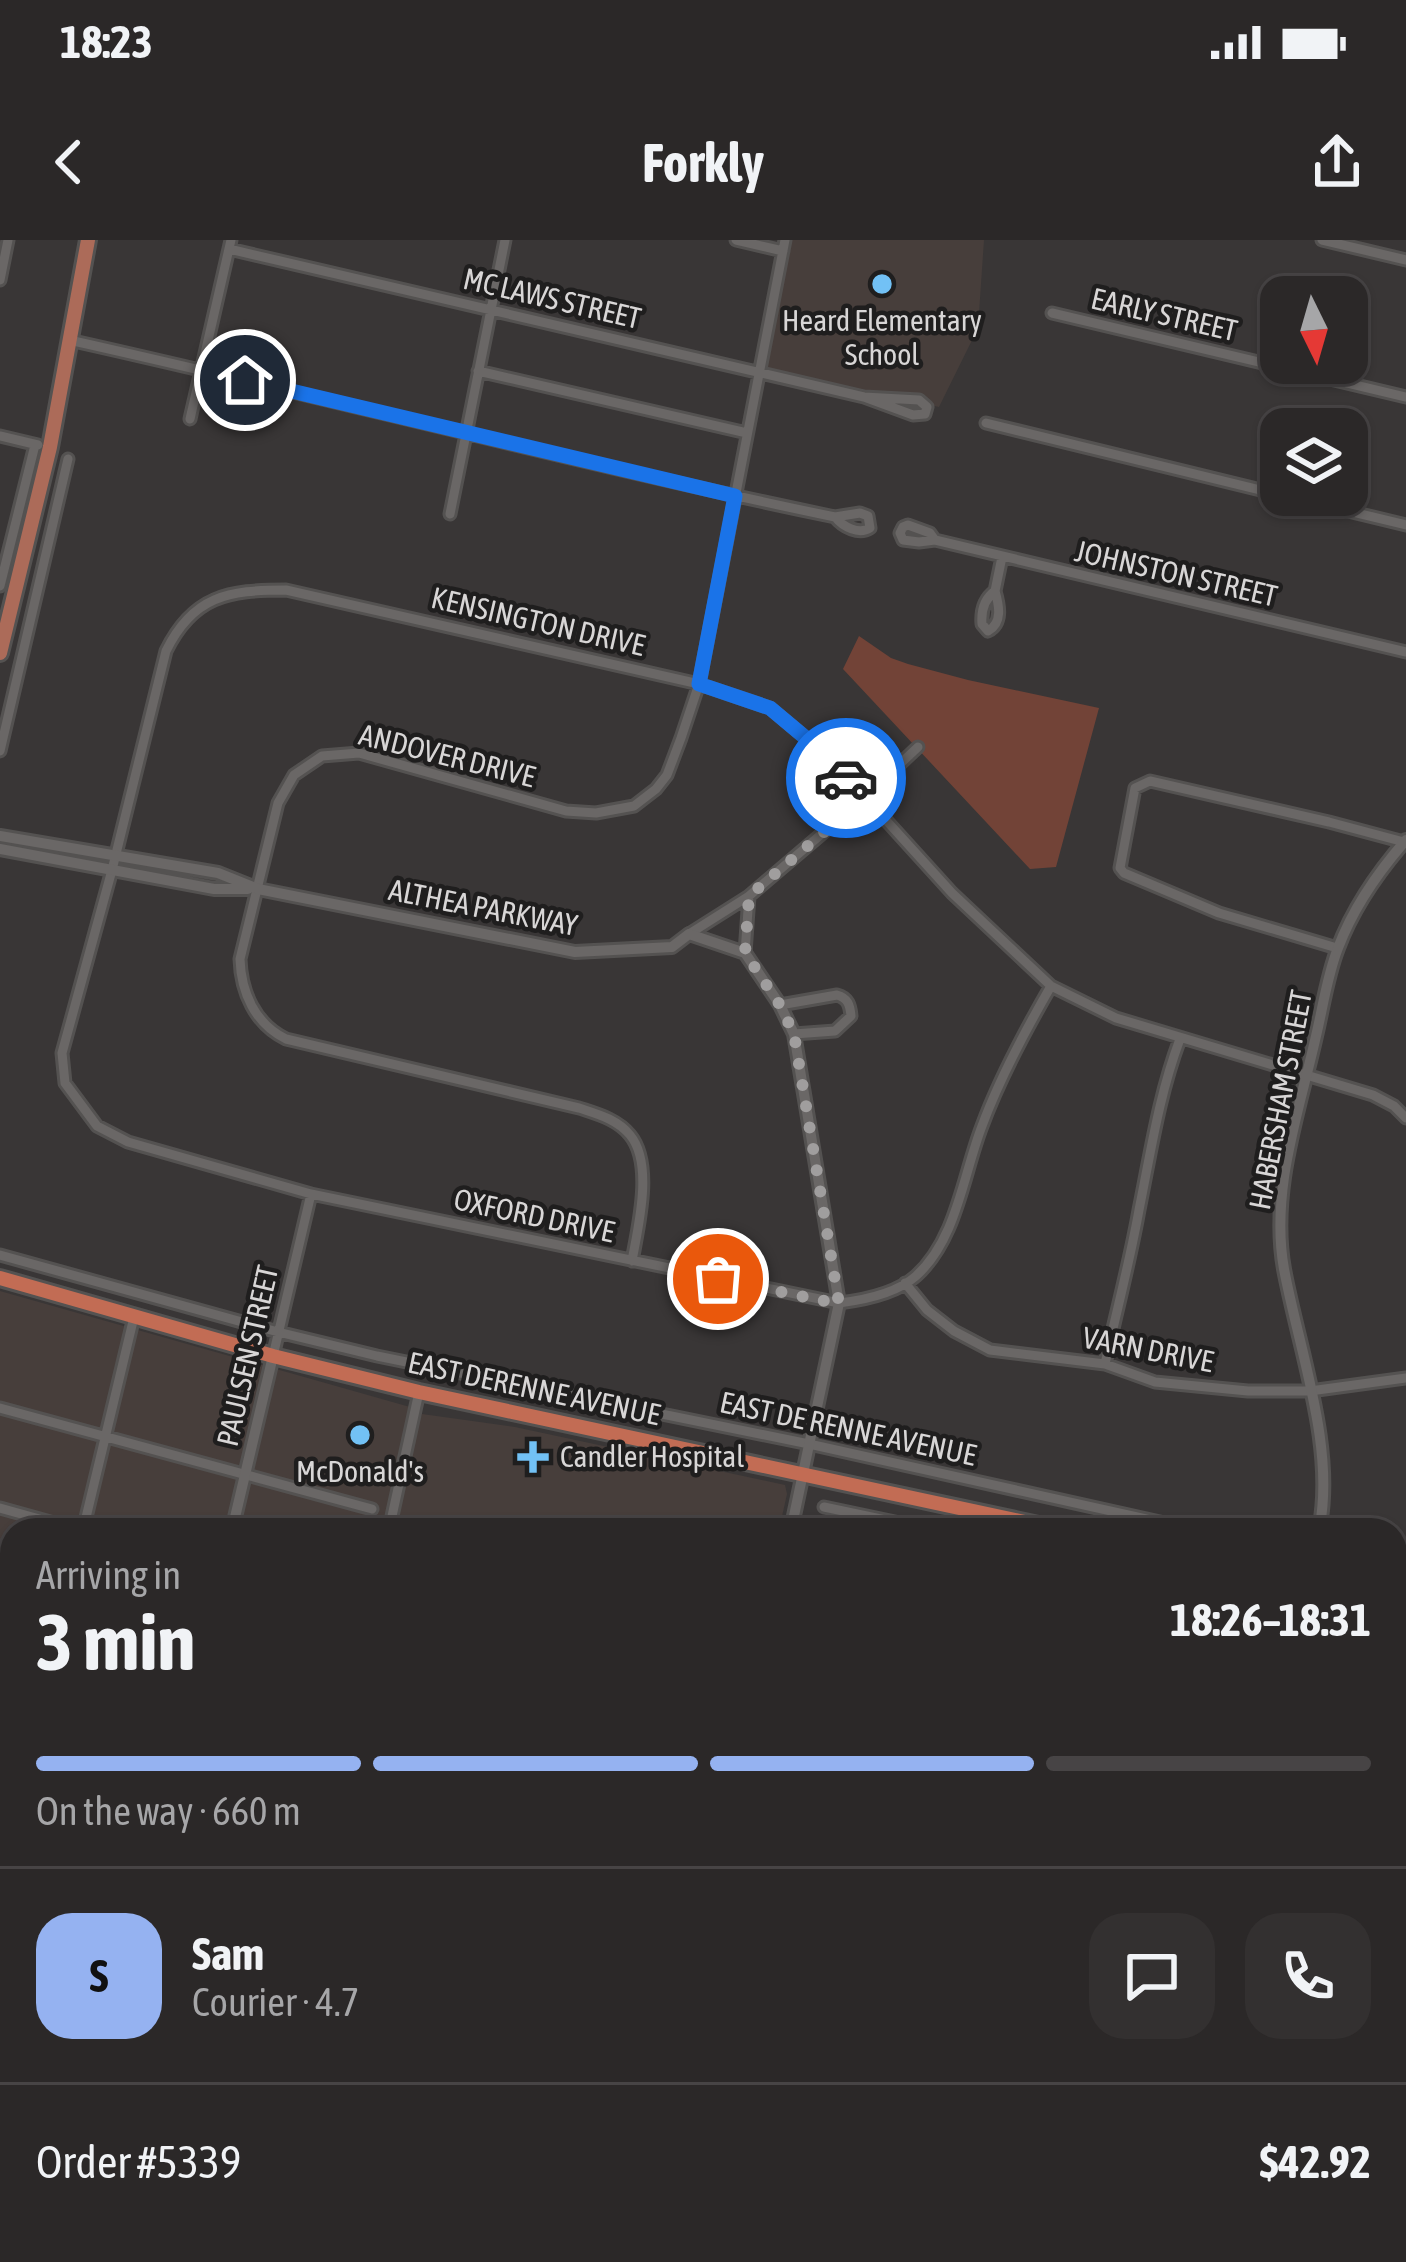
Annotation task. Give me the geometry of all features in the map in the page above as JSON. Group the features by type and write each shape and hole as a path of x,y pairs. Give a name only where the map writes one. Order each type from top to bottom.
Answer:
{"highway":[{"name":"EAST DERENNE AVENUE","path":"0,1279 418,1392 990,1518"}],"main road":[{"path":"0,653 88,240"}],"street":[{"path":"0,280 8,240"},
{"path":"450,514 505,240"},
{"path":"736,240 784,245"},
{"path":"1322,240 1406,260"},
{"path":"190,418 231,244"},
{"name":"MC LAWS STREET","path":"231,244 864,397 919,400 927,407 925,414 913,415 864,397"},
{"name":"ANDOVER DRIVE","path":"632,1261 643,1191 640,1160 633,1137 611,1119 286,1039 269,1030 241,983 240,959 278,803 294,775 322,756 359,753 566,811 596,814 634,806 667,775 699,684 784,245"},
{"name":"EARLY STREET","path":"1052,313 1406,397"},
{"path":"69,340 835,517"},
{"path":"478,371 747,433"},
{"path":"986,423 1260,490"},
{"path":"0,436 42,446 0,586"},
{"path":"0,751 68,459"},
{"path":"1368,516 1406,525"},
{"name":"JOHNSTON STREET","path":"935,540 1406,652"},
{"path":"994,591 1002,557"},
{"name":"KENSINGTON DRIVE","path":"112,870 173,636 194,610 224,595 296,591 699,684 770,708 807,739 952,893 1051,986 1116,1018 1306,1076"},
{"name":"ALTHEA PARKWAY","path":"0,836 218,873 258,889 575,952 671,947 749,896 918,747"},
{"path":"1337,948 1219,914 1124,873 1120,868 1135,788 1150,781 1405,841"},
{"name":"HABERSHAM STREET","path":"1320,1518 1324,1478 1284,1271 1282,1193 1337,948 1356,908 1405,841"},
{"name":"ALTHEA PARKWAY","path":"0,849 214,890 258,889"},
{"name":"OXFORD DRIVE","path":"112,870 62,1053 65,1084 98,1126 128,1142 310,1194 839,1304 868,1299 911,1281 928,1263 945,1237 997,1090 1051,986"},
{"path":"745,953 749,896"},
{"path":"689,934 745,953 794,1034 839,1304 794,1518"},
{"path":"780,1005 837,995 850,1005 851,1016 835,1030 794,1034"},
{"path":"1105,1364 1147,1159 1180,1039"},
{"path":"1306,1076 1373,1094 1406,1118"},
{"name":"PAULSEN STREET","path":"235,1518 310,1194"},
{"name":"EAST DE RENNE AVENUE","path":"0,1255 376,1356 1142,1518"},
{"name":"VARN DRIVE","path":"905,1282 927,1310 953,1331 990,1350 1105,1364 1155,1382 1310,1391 1406,1378"},
{"path":"84,1518 134,1317"},
{"path":"392,1518 418,1392"},
{"path":"0,1408 373,1509"},
{"path":"824,1507 876,1518"},
{"path":"0,1508 37,1518"}],"shaded area":[{"name":"Heard Elementary School","path":"790,240 984,240 978,328 939,407 766,369"},
{"path":"859,636 908,664 1099,708 1056,867 1030,869 843,669"},
{"path":"0,1291 410,1407 386,1518 0,1518"},
{"name":"Candler Hospital","path":"422,1414 515,1427 785,1485 787,1494 782,1518 397,1518"}],"way so far":[{"path":"718,1279 839,1304 794,1034 745,953 749,896 865,797 846,778"}],"place":[{"name":"Heard Elementary School","path":"882,284"},
{"name":"McDonald's","path":"360,1435"},
{"name":"Candler Hospital","path":"533,1457"}],"route":[{"path":"245,380 735,496 699,684 770,708 846,778"}]}
